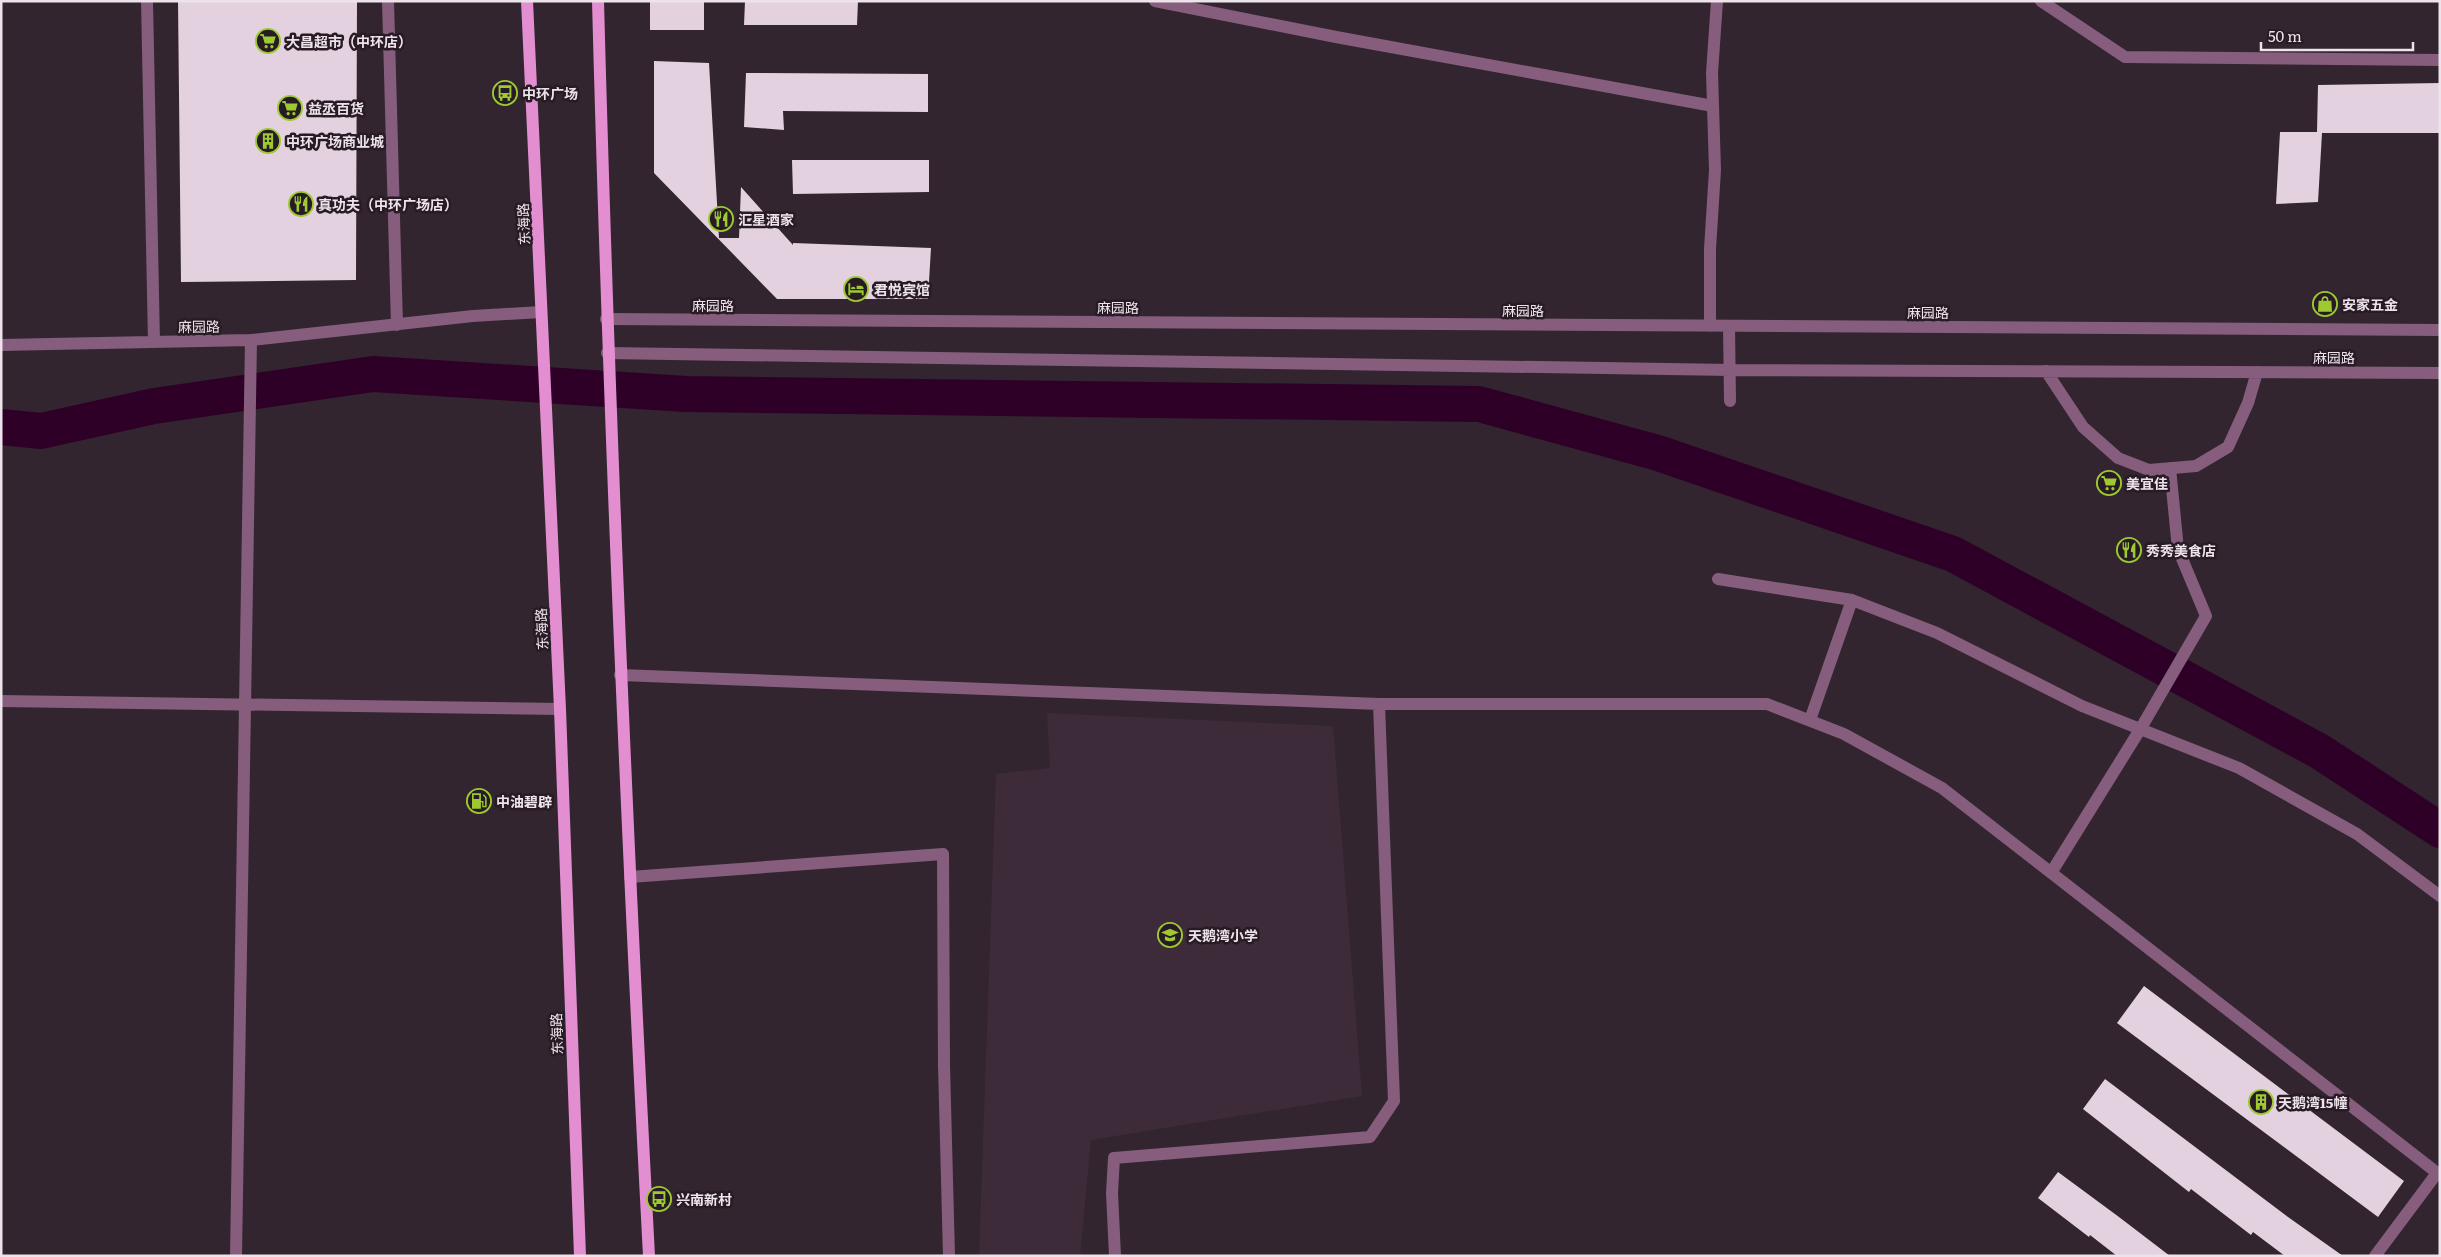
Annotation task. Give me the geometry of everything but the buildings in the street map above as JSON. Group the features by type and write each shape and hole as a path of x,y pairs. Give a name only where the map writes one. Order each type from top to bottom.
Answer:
{"main road":[{"name":"东海路","path":"527,1 560,709 580,1256"},
{"path":"598,1 607,354 620,675 649,1256"}],"street":[{"path":"147,1 154,342"},
{"path":"388,1 397,325"},
{"path":"1156,1 1336,38 1713,106"},
{"path":"1710,326 1710,250 1715,170 1712,73 1717,1"},
{"path":"2042,1 2125,57 2440,60"},
{"name":"麻园路","path":"1,345 251,341 473,316 542,313"},
{"name":"麻园路","path":"606,319 2440,330"},
{"path":"1728,326 1731,370 1730,401"},
{"path":"236,1256 251,341"},
{"name":"麻园路","path":"607,354 1731,370 2440,372"},
{"path":"2046,371 2083,427 2118,458 2149,470 2196,466 2228,447 2248,403 2257,372"},
{"path":"2051,873 2141,728 2206,616 2178,549 2170,468"},
{"path":"1718,579 1852,600 1937,632 2082,706 2239,768 2357,834 2440,896"},
{"path":"1810,720 1852,600"},
{"path":"620,675 1379,704 1767,704 1844,734 1942,788 2438,1174 2375,1256"},
{"path":"1,701 560,709"},
{"path":"1115,1256 1112,1193 1114,1158 1370,1137 1394,1101 1379,704"},
{"path":"630,877 943,854 944,1065 949,1256"}],"shaded area":[{"name":"天鹅湾小学","path":"1047,713 1333,726 1362,1096 1091,1140 1080,1256 979,1256 996,774 1050,768"}],"waterway":[{"path":"1,427 41,431 154,406 373,374 686,394 1479,404 1658,453 1953,554 2319,751 2440,830"}],"place":[{"name":"大昌超市（中环店）","path":"268,41"},
{"name":"中环广场","path":"505,93"},
{"name":"益丞百货","path":"290,108"},
{"name":"中环广场商业城","path":"268,141"},
{"name":"真功夫（中环广场店）","path":"301,204"},
{"name":"汇星酒家","path":"721,219"},
{"name":"君悦宾馆","path":"856,289"},
{"name":"安家五金","path":"2325,304"},
{"name":"美宜佳","path":"2109,483"},
{"name":"秀秀美食店","path":"2129,550"},
{"name":"中油碧辟","path":"479,801"},
{"name":"天鹅湾小学","path":"1170,935"},
{"name":"天鹅湾15幢","path":"2261,1102"},
{"name":"兴南新村","path":"659,1199"}]}
